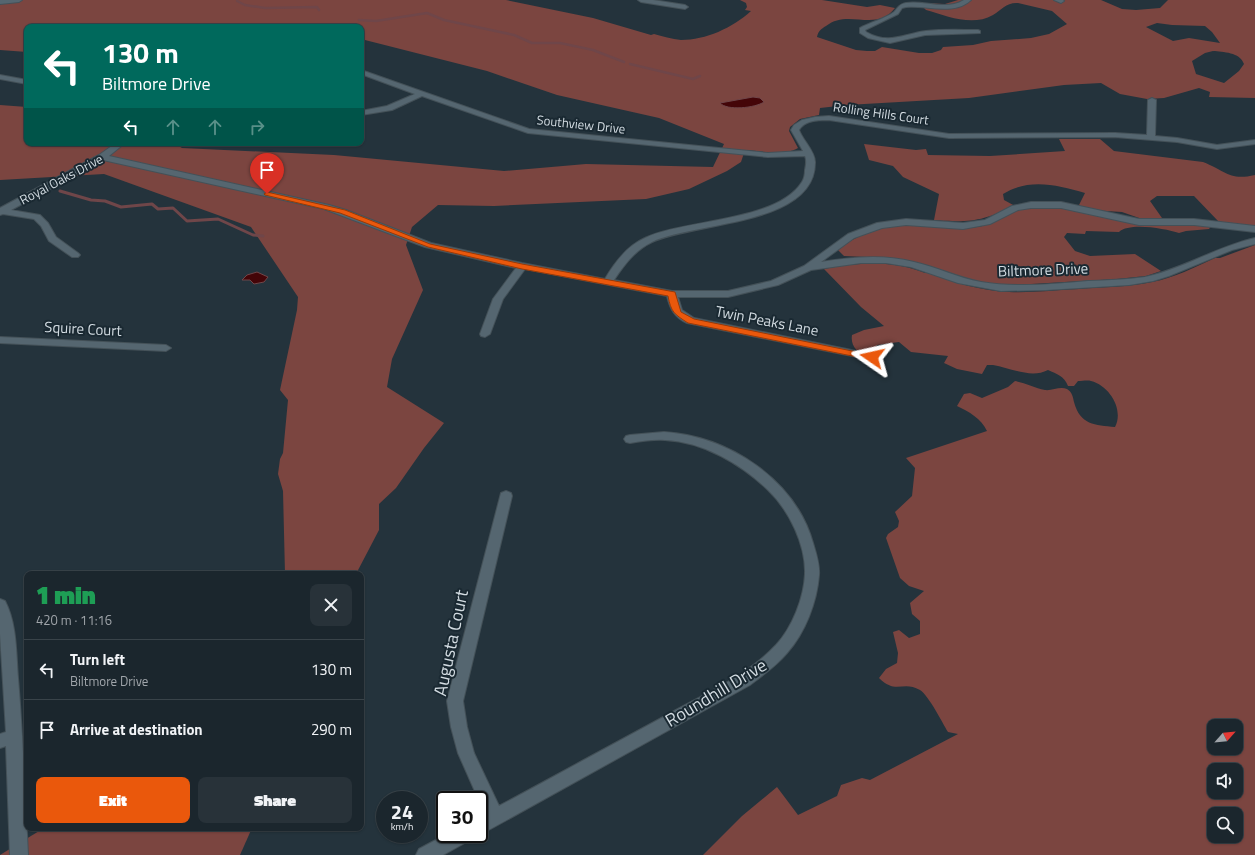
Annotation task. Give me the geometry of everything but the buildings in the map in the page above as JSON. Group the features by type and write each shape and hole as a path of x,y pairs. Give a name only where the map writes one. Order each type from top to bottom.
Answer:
{"street":[{"path":"0,2 19,0"},
{"path":"642,0 685,7"},
{"path":"968,0 961,4 950,6 905,5 900,7 896,13 862,29 863,33 870,37 890,41 899,40 926,32 978,32"},
{"name":"Southview Drive","path":"364,73 528,131 768,155 808,153"},
{"path":"0,77 24,81"},
{"path":"364,112 389,108 421,94"},
{"path":"1151,138 1152,100"},
{"name":"Rolling Hills Court","path":"608,282 630,251 654,237 669,232 760,213 780,206 792,198 802,189 808,180 812,161 796,136 795,130 799,125 819,118 841,119 949,136 1115,135 1177,140 1217,147 1255,142"},
{"name":"Royal Oaks Drive","path":"1,212 74,171 102,158 117,146"},
{"name":"Biltmore Drive","path":"102,158 326,207 343,212 428,245 522,266 672,294 728,294 774,283 807,268 841,261 876,259 894,261 926,268 943,275 978,285 1020,288 1126,282 1153,278 1220,251 1254,241 1242,228"},
{"name":"Biltmore Drive","path":"807,268 838,244 865,230 880,225 906,222 963,226 987,222 1015,208 1031,205 1061,205 1139,222 1194,222 1255,229"},
{"path":"1,212 37,217 45,224 52,239 75,255"},
{"path":"485,334 498,299 522,266"},
{"name":"Twin Peaks Lane","path":"672,294 674,306 678,313 691,321 872,357"},
{"name":"Squire Court","path":"0,340 166,348"},
{"name":"Roundhill Drive","path":"488,821 745,680 779,653 800,620 812,573 809,549 806,537 795,514 771,485 749,466 710,446 675,436 662,435 630,439"},
{"name":"Augusta Court","path":"495,817 466,754 459,727 455,701 506,496"},
{"path":"0,605 7,628 7,739 19,855"},
{"path":"425,855 447,843"}],"shaded area":[{"path":"0,0 506,0 593,18 651,35 654,34 681,40 700,38 718,32 736,23 751,11 745,10 747,7 746,3 740,0 822,0 867,7 880,5 895,8 887,15 879,19 843,19 835,21 821,29 817,37 856,50 875,51 882,47 919,53 932,53 941,50 943,47 1031,38 1049,34 1067,24 1052,11 1018,3 1007,5 993,15 985,18 968,20 926,10 923,7 924,3 945,4 958,0 1101,0 1122,9 1136,10 1160,8 1168,0 1255,0 1255,98 1209,97 1210,92 1199,88 1164,98 1147,99 1120,94 1101,83 1064,85 969,98 820,108 819,115 800,119 790,127 789,131 798,148 786,152 745,150 741,162 727,171 689,189 646,199 494,206 438,205 412,227 406,245 423,290 392,359 387,387 444,423 424,448 396,488 379,504 379,530 358,571 285,571 283,491 278,474 280,459 283,453 288,400 280,390 297,310 298,297 251,227 104,174 0,180 0,105 24,107 24,146 179,146 182,148 334,155 504,171 586,164 713,167 724,144 659,118 557,95 487,71 364,40 364,24 24,24 24,52 0,50","holes":["1157,23 1205,26 1212,32 1220,43 1189,38 1173,41 1146,27","1213,51 1226,52 1239,57 1244,64 1239,71 1224,83 1196,74 1192,61 1205,53"]},
{"path":"753,97 760,98 764,102 754,106 741,108 724,106 720,103"},
{"path":"1059,139 1100,139 1114,151 1203,162 1233,176 1246,177 1255,175 1255,227 1219,222 1194,196 1157,196 1150,201 1162,218 1142,219 1122,212 1090,210 1078,207 1085,193 1043,184 1023,186 1003,194 1004,200 1015,206 984,218 967,221 934,220 939,194 903,177 893,166 869,160 864,144 916,150 926,149 928,155 990,156 1065,151"},
{"path":"1055,206 1127,222 1212,225 1209,229 1179,233 1157,228 1131,227 1119,232 1086,231 1085,234 1067,233 1064,237 1075,251 1090,256 1135,254 1161,271 1146,276 1117,279 1031,284 993,284 971,281 888,258 844,256 838,250 838,248 859,236 889,226 907,224 957,228 977,227 1021,209 1030,207"},
{"path":"1255,245 1255,855 703,855 742,816 777,787 798,815 837,796 841,785 862,778 870,780 958,734 948,732 931,703 920,690 909,686 890,686 879,678 886,669 897,663 898,653 893,632 899,630 909,638 920,634 920,621 912,614 910,603 924,591 909,586 900,578 886,538 888,534 898,527 899,521 895,512 912,496 915,468 906,458 987,431 978,419 957,406 964,394 970,393 982,398 1008,387 1015,381 1045,390 1064,388 1069,390 1073,396 1077,410 1084,419 1095,424 1115,427 1117,420 1118,413 1114,400 1104,388 1091,381 1078,381 1074,386 1068,386 1057,374 1048,370 1028,373 993,365 987,365 982,374 957,369 944,363 948,356 911,352 899,342 877,345 870,353 861,353 854,346 852,335 864,330 884,326 861,307 824,269 849,265 888,264 926,272 977,288 1009,292 1026,292 1143,284 1168,278 1215,258 1220,258"},
{"path":"257,272 268,277 264,282 254,284 250,280 242,280 247,275"},
{"path":"39,831 251,831 240,855 0,855"}],"waterway":[{"path":"237,1 245,5 265,8 317,7 319,10"},
{"path":"359,20 376,21 427,13 444,20 514,35 532,43 560,43 593,50 624,62"},
{"path":"630,64 693,79 700,76"},
{"path":"60,191 91,200 105,201 121,207 152,204 158,209 173,208 187,221 218,219 253,235 263,236"}],"route":[{"path":"267,194 343,212 406,238 428,245 522,266 672,294 674,306 678,313 691,321 872,357"}]}
